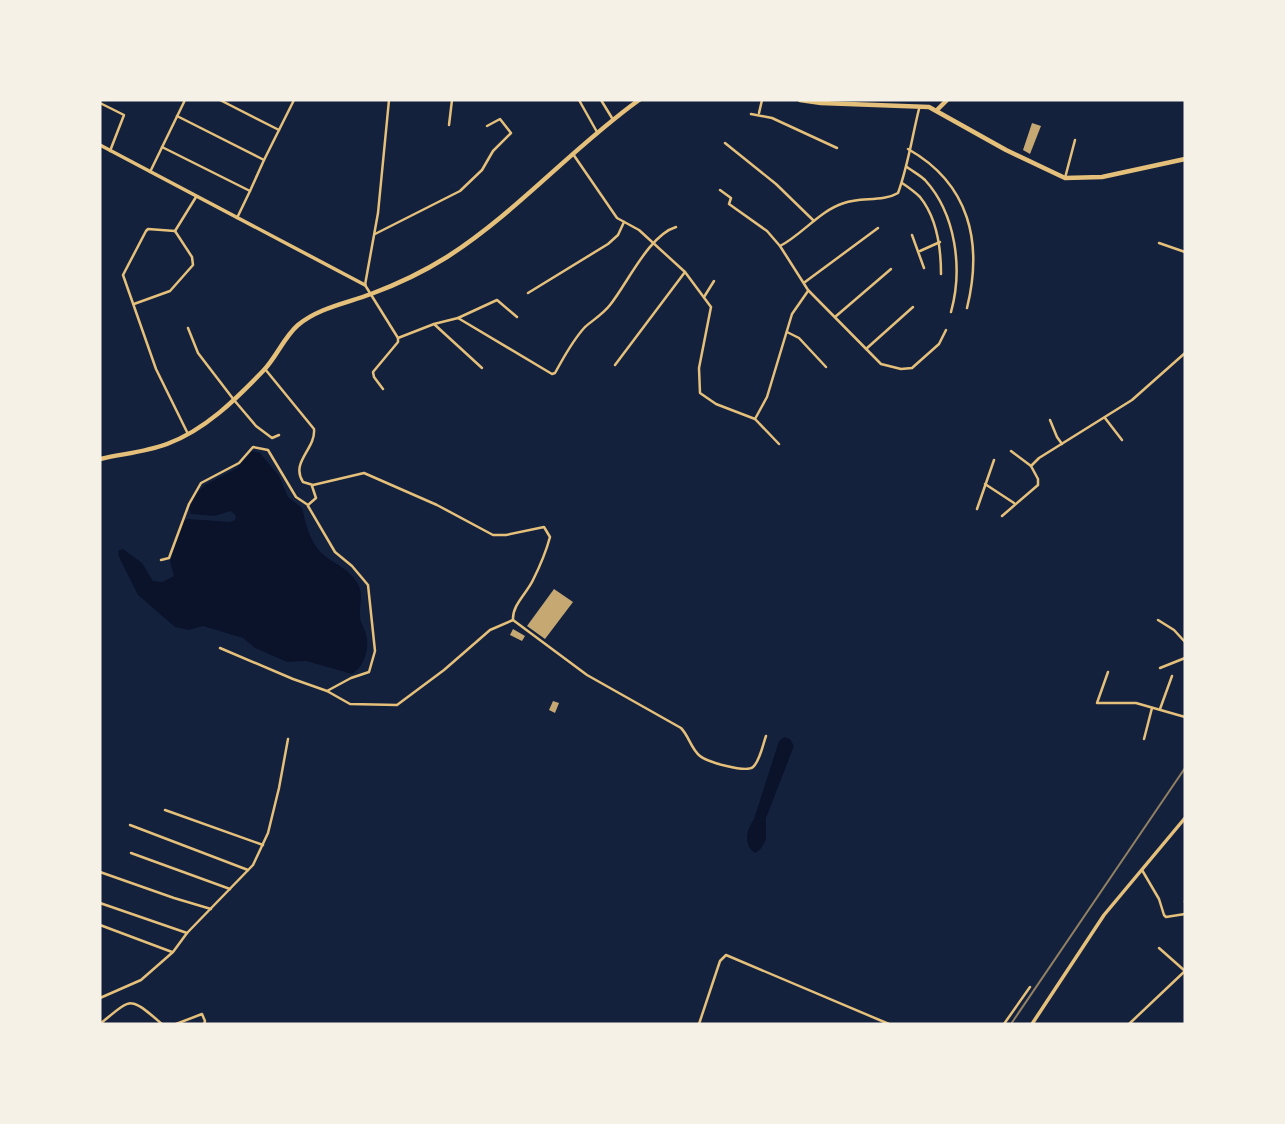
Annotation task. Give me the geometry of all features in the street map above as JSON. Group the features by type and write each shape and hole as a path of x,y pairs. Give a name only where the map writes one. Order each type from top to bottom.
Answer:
{"main road":[{"path":"100,459 166,445 213,418 265,369 297,326 319,313 423,271 466,244 597,132 639,100"},
{"path":"800,100 920,106 937,110 1006,150 1065,178 1102,177 1185,159"},
{"path":"937,110 943,101"}],"street":[{"path":"150,172 185,100"},
{"path":"220,100 279,130"},
{"path":"237,218 292,100"},
{"path":"365,285 386,145 389,100"},
{"path":"449,125 452,100"},
{"path":"579,100 597,132"},
{"path":"601,100 613,119"},
{"path":"758,115 762,100"},
{"path":"100,103 124,115 110,151"},
{"path":"780,246 829,210 844,203 892,197 898,193 907,166 908,149 920,106"},
{"path":"751,114 783,122 836,148"},
{"path":"177,116 264,160"},
{"path":"374,234 460,191 482,170 492,151 511,133 500,119 487,126"},
{"path":"1065,178 1075,140"},
{"path":"725,143 776,184 814,221"},
{"path":"100,145 365,285 398,338 398,342 373,372 383,389"},
{"path":"162,147 250,191"},
{"path":"908,149 936,169 952,189 965,213 972,235 975,265 967,308"},
{"path":"573,154 612,212 639,230 685,272 710,307 699,368 700,393 716,404 755,419 779,444"},
{"path":"907,166 925,180 943,208 955,246 957,273 951,312"},
{"path":"902,183 920,198 936,229 940,243 941,274"},
{"path":"720,190 731,198 731,207 767,231 808,289 881,364 901,369 912,368 939,344 946,330"},
{"path":"175,232 196,197"},
{"path":"528,293 608,244 618,234 624,222"},
{"path":"458,318 552,374 555,373 570,346 585,327 609,307 666,229 676,227"},
{"path":"804,283 878,228"},
{"path":"175,232 146,231 123,275 156,369 188,434"},
{"path":"134,304 170,292 193,265 192,257 175,232"},
{"path":"912,236 924,268"},
{"path":"919,251 940,243"},
{"path":"1159,243 1185,251"},
{"path":"834,317 891,270"},
{"path":"615,365 685,272"},
{"path":"704,297 714,281"},
{"path":"755,419 767,397 792,314 808,289"},
{"path":"398,338 458,318 497,300 517,317"},
{"path":"866,350 913,307"},
{"path":"434,324 482,368"},
{"path":"188,328 198,353 256,426 272,438 279,435"},
{"path":"787,332 799,338 826,367"},
{"path":"1031,466 1039,458 1132,400 1185,353"},
{"path":"265,369 314,429 313,442 300,462 298,471 303,482 313,485 364,473 437,505 493,535 544,527 550,537 544,556 531,584 514,610 513,620"},
{"path":"1105,418 1122,440"},
{"path":"1050,420 1062,443"},
{"path":"161,560 169,558 189,504 201,483 239,463 253,447 268,450 296,497 308,505 335,552 352,566 368,585 375,651 369,673 351,678 327,691"},
{"path":"1002,516 1038,485 1031,466 1011,451"},
{"path":"977,509 995,460"},
{"path":"985,484 1015,503"},
{"path":"308,505 316,498 313,485"},
{"path":"220,648 327,691 350,704 397,705 444,670 490,630 513,620"},
{"path":"513,620 587,675 681,728 696,752 708,761 744,770 751,769 766,736"},
{"path":"1158,620 1174,630 1185,642"},
{"path":"1160,668 1185,659"},
{"path":"1108,672 1097,703 1136,703 1185,717"},
{"path":"1160,710 1172,676"},
{"path":"1144,739 1152,707"},
{"path":"100,998 141,980 173,952 187,933 253,865 268,834 288,739"},
{"path":"165,810 263,845"},
{"path":"1031,1024 1104,915 1185,818"},
{"path":"130,825 248,870"},
{"path":"131,853 230,889"},
{"path":"1142,870 1164,915 1185,914"},
{"path":"100,872 211,909"},
{"path":"100,903 187,933"},
{"path":"100,925 173,952"},
{"path":"1129,1024 1185,971 1159,948"},
{"path":"699,1024 720,961 726,955 889,1024"},
{"path":"1004,1024 1030,987"},
{"path":"100,1024 131,1001 162,1024"},
{"path":"176,1024 202,1014 204,1024"}],"water":[{"path":"252,451 260,453 279,476 288,497 302,508 316,546 325,556 347,571 360,588 360,618 367,637 367,649 357,671 352,674 306,661 287,662 255,648 243,638 203,626 189,630 175,627 138,595 119,557 118,551 123,549 142,563 153,581 162,582 174,576 170,561 184,520 235,520 236,516 231,511 214,516 191,514 189,508 197,493 205,485 237,468"},
{"path":"784,737 790,739 794,746 766,818 766,840 755,853 747,842 749,828 779,741"}],"building":[{"path":"1032,123 1041,126 1030,154 1023,150"},
{"path":"554,589 573,602 545,639 527,626"},
{"path":"513,629 525,636 522,641 510,635"},
{"path":"553,701 559,703 555,713 549,710"}],"railway":[{"path":"1011,1024 1185,768"}]}
